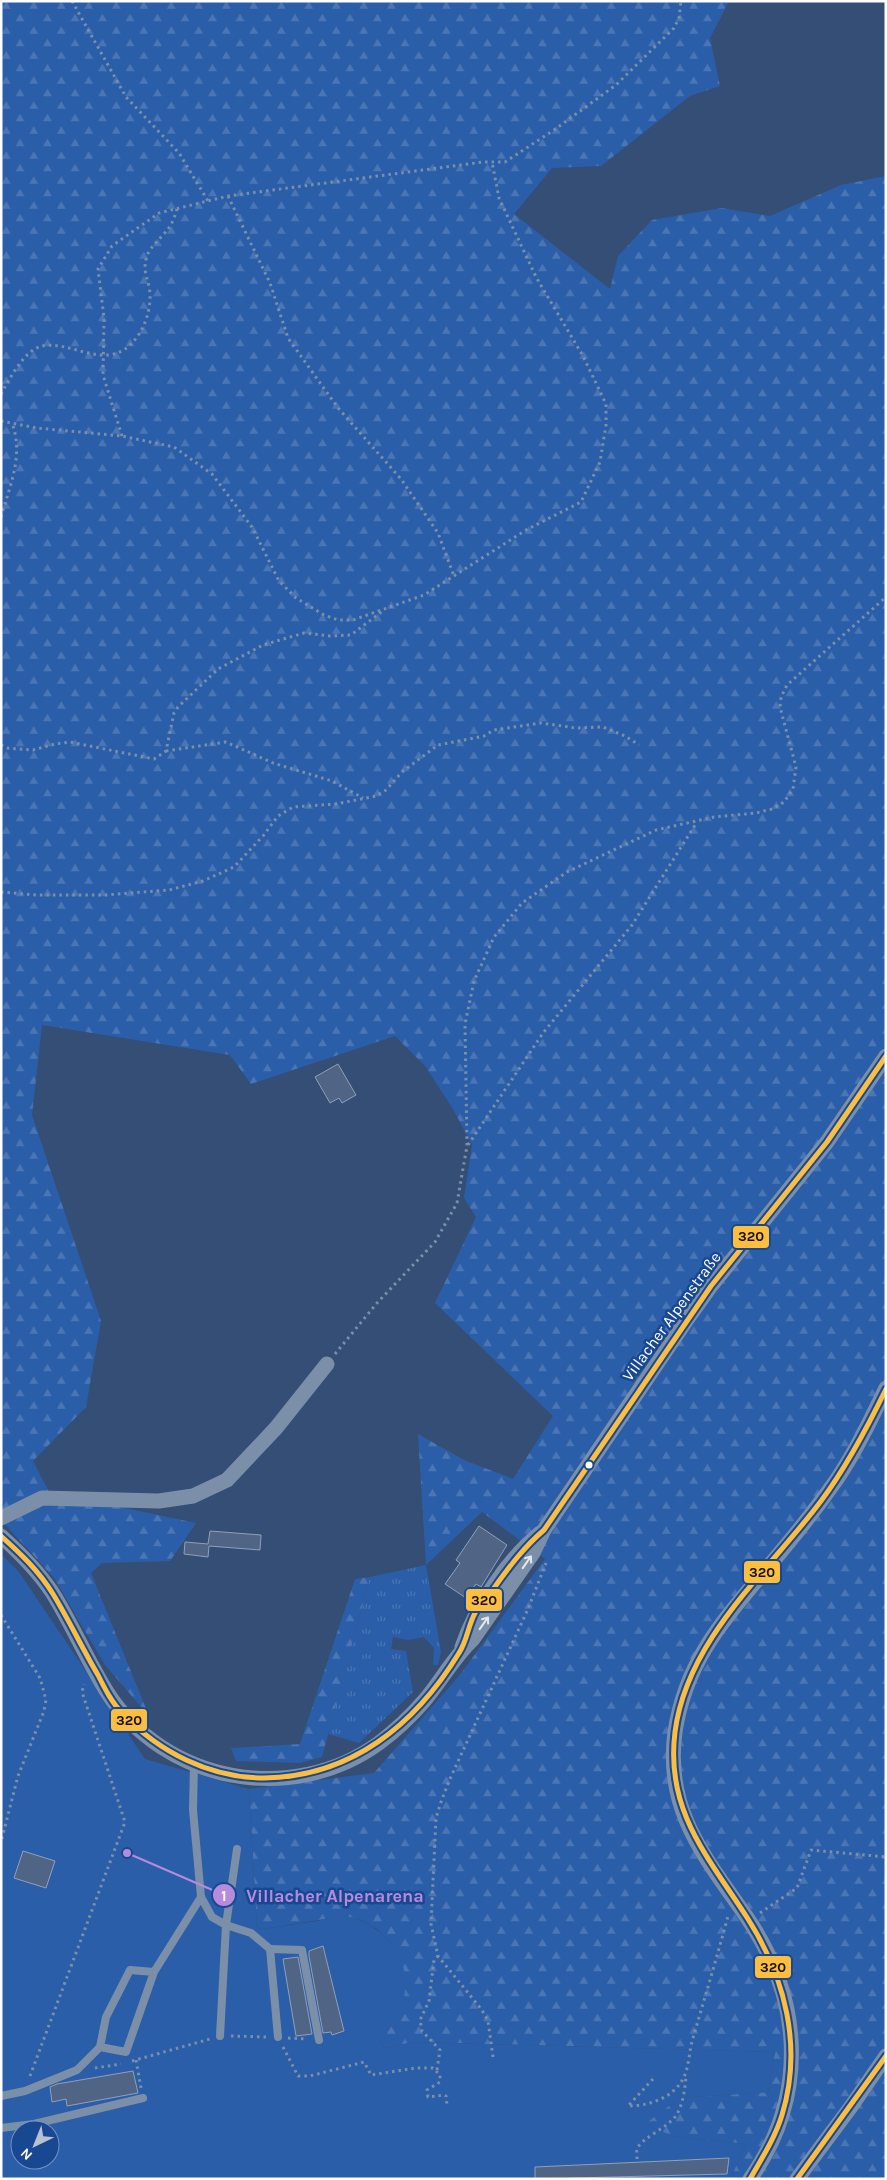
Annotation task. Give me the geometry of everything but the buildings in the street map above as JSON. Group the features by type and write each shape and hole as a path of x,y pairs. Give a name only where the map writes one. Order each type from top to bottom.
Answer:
{"street":[{"name":"Villacher Alpenstraße","path":"1,1536 21,1554 52,1592 90,1662 122,1713 144,1734 168,1752 223,1774 272,1780 322,1771 344,1763 380,1742 403,1723 424,1701 461,1651 473,1640 533,1553 544,1530 686,1321 827,1142 886,1056"},
{"path":"1,1518 42,1498 159,1501 193,1496 227,1480 276,1428 327,1364"},
{"path":"750,2179 768,2150 785,2107 793,2058 790,2021 782,1988 771,1957 749,1920 701,1851 687,1825 679,1798 674,1767 675,1736 680,1705 690,1674 708,1642 837,1478 886,1388"},
{"path":"797,2179 886,2056"}],"lane":[{"path":"194,1764 193,1810 200,1898 212,1917 226,1925 251,1933 270,1949 302,1950 319,2040"},
{"path":"220,2036 226,1925 237,1849"},
{"path":"100,2047 126,2052 154,1972 200,1898"},
{"path":"270,1949 278,2037"},
{"path":"1,2096 25,2091 77,2070 100,2047 106,2017 130,1970 154,1972"},
{"path":"1,2128 34,2124 143,2098"}],"path":[{"path":"72,1 126,97 179,153 208,200"},
{"path":"122,436 103,375 104,318 98,269 112,246 159,213 208,200 492,162 505,162 554,130 616,85 674,28 679,18 681,1"},
{"path":"1,421 37,428 122,436 174,447 212,474 252,527 279,581 296,598 324,615 338,620 353,620 424,595 526,530 581,502 600,462 606,425 606,404 583,356 536,277 499,198 492,162"},
{"path":"228,196 270,283 288,338 338,408 401,479 438,533 454,576"},
{"path":"1,394 12,373 31,352 42,346 103,355 116,353 130,346 140,333 148,314 149,288 144,270 147,254 169,228 178,208"},
{"path":"1,517 18,453 17,438 11,423"},
{"path":"327,1364 377,1303 435,1242 457,1203 467,1146 465,1024 474,981 494,937 522,903 567,872 656,830 714,817 756,813 772,809 784,802 794,789 796,767 780,707 781,697 787,685 886,597"},
{"path":"166,751 174,713 218,669 263,645 304,634 351,635 386,608"},
{"path":"1,892 36,895 106,895 169,890 204,881 234,867 263,836 278,816 294,807 336,804 364,799 386,790 402,772 438,745 484,736 494,730 541,723 576,728 603,727 625,736 638,745"},
{"path":"1,745 8,748 33,750 70,742 154,759 166,751 226,742 273,763 332,781 364,799"},
{"path":"467,1146 543,1033 632,925 697,821"},
{"path":"493,2057 488,2021 482,2010 438,1956 430,1924 436,1818 448,1781 528,1610 548,1558"},
{"path":"1,1615 40,1678 46,1700 44,1711 18,1776 1,1842"},
{"path":"25,2091 125,1822 82,1692 90,1662"},
{"path":"749,1920 797,1888 811,1850 886,1857"},
{"path":"637,2159 637,2149 641,2144 659,2132 678,2113 684,2091 692,2041 734,1900"},
{"path":"438,1956 434,1960 429,2002 420,2020 422,2031 440,2050 437,2070 440,2075 440,2082 427,2090 427,2094 428,2096 446,2096 447,2105"},
{"path":"77,2070 136,2060 220,2036 319,2040"},
{"path":"278,2037 298,2076 310,2076 364,2062 371,2075 416,2068 433,2068 437,2070"},
{"path":"136,2060 142,2090"},
{"path":"653,2079 628,2106 640,2106 657,2101 678,2087 686,2075"}],"green space":[{"path":"1,1 729,1 710,38 720,86 690,96 601,166 552,168 514,214 610,289 618,256 652,220 722,208 770,216 841,185 886,176 886,2179 730,2179 746,2144 672,2136 644,2124 679,2098 768,2092 775,2052 413,2042 385,2048 380,2041 393,2023 403,2000 391,1943 377,1929 361,1920 343,1916 257,1930 249,1789 374,1773 459,1676 545,1559 482,1512 426,1565 418,1434 464,1460 513,1479 553,1416 435,1303 476,1217 464,1198 472,1145 453,1109 425,1066 395,1036 251,1084 230,1055 42,1025 32,1115 101,1321 86,1407 33,1461 49,1492 196,1523 170,1561 102,1563 91,1573 149,1716 105,1665 54,1578 1,1520"},
{"path":"1,1554 19,1572 145,1759 249,1789 257,1930 343,1916 360,1920 375,1929 394,1948 401,1961 405,1975 405,1988 403,2002 398,2015 380,2041 385,2048 413,2042 775,2052 768,2092 679,2098 645,2124 672,2136 746,2144 730,2179 1,2179"},
{"path":"426,1565 441,1652 438,1665 433,1665 434,1648 424,1637 408,1640 393,1637 391,1649 406,1651 413,1692 359,1743 328,1734 370,1577"},
{"path":"370,1577 322,1757 300,1763 236,1761 231,1748 300,1744 355,1579"}],"transit line":[{"name":"320","path":"1,1536 29,1563 48,1586 115,1705 137,1728 169,1751 205,1768 244,1777 264,1778 296,1775 325,1768 352,1757 378,1742 401,1724 442,1679 462,1648 479,1607 517,1558 544,1530 711,1286 827,1142 886,1056"},
{"name":"320","path":"750,2179 776,2132 788,2089 791,2064 787,2013 781,1989 761,1941 705,1854 683,1810 677,1786 674,1760 675,1732 683,1698 695,1667 712,1637 733,1608 821,1501 856,1446 886,1389"},
{"name":"320","path":"797,2179 886,2056"}],"place":[{"name":"Villacher Alpenarena","path":"127,1853"}]}
